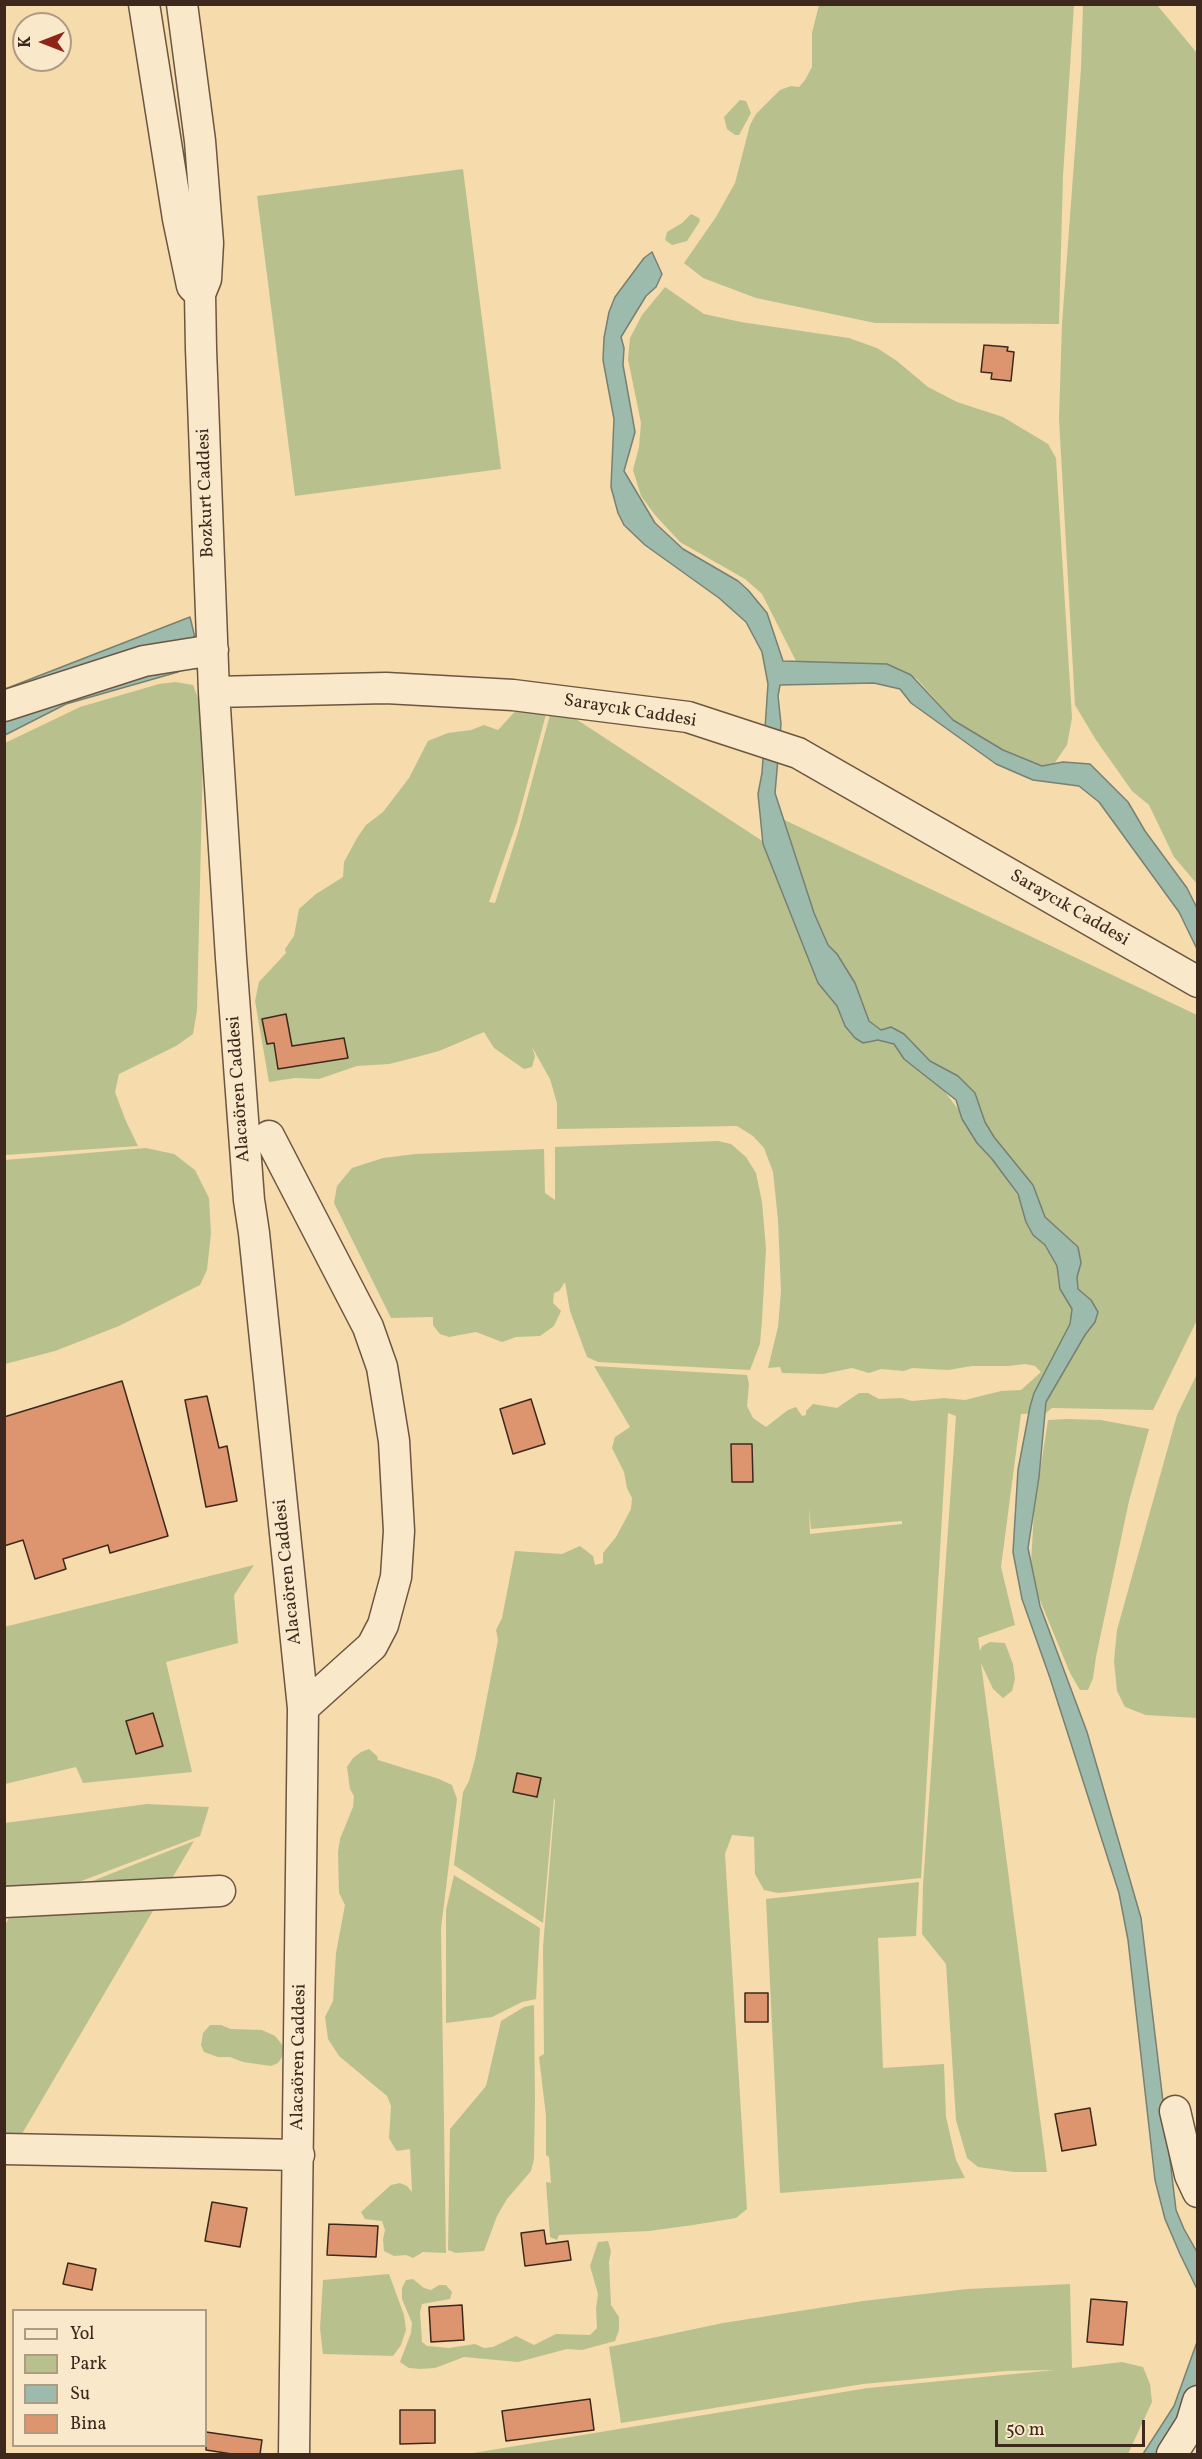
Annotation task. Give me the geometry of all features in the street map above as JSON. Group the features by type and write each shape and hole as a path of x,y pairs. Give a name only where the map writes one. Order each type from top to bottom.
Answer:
{"street":[{"name":"Bozkurt Caddesi","path":"144,4 178,219 192,286 200,294"},
{"name":"Bozkurt Caddesi","path":"182,4 200,141 208,243 206,279 200,294 214,692"},
{"path":"4,706 144,661 213,650"},
{"name":"Saraycık Caddesi","path":"214,692 397,688 513,695 688,717 798,753 1197,982"},
{"name":"Alacaören Caddesi","path":"214,692 249,1200 303,1708 294,2454"},
{"path":"269,1136 368,1327 382,1367 394,1441 399,1531 396,1577 383,1625 372,1646 303,1708"},
{"path":"4,1902 220,1891"},
{"path":"1174,2111 1197,2192"},
{"path":"4,2149 299,2155"},
{"path":"1172,2454 1191,2424 1197,2407"}],"green space":[{"path":"819,5 1074,5 1063,176 1059,324 875,323 756,298 703,278 684,263 716,217 735,183 750,125 756,114 780,90 791,86 799,87 812,67 812,33"},
{"path":"1083,5 1157,5 1197,53 1197,884 1174,857 1149,805 1132,791 1096,740 1075,705 1059,419 1062,324 1081,68"},
{"path":"740,100 746,101 751,113 739,135 735,135 727,129 724,117"},
{"path":"463,169 501,469 295,496 257,196"},
{"path":"691,214 700,221 687,241 672,245 665,240 667,232"},
{"path":"665,287 704,314 741,322 849,338 877,348 897,361 928,387 957,402 1003,417 1048,444 1056,458 1072,718 1067,745 1054,764 1042,766 1016,757 959,726 917,679 902,671 797,663 762,594 745,579 680,542 655,515 641,496 633,470 639,447 641,423 628,359 630,338 642,315"},
{"path":"175,682 193,685 204,714 197,1011 193,1034 176,1046 119,1074 115,1092 138,1146 5,1155 5,743 80,707 159,684"},
{"path":"542,682 549,699 545,718 517,822 489,902 495,903 518,832 553,704 767,844 843,1001 862,1034 888,1039 873,1033 821,950 776,816 1197,1015 1197,1320 1153,1410 1052,1408 1046,1413 1021,1414 1001,1567 1015,1625 978,1638 980,1651 982,1646 990,1642 1005,1643 1013,1664 1015,1679 1012,1691 1003,1698 993,1689 981,1663 1047,2172 1014,2172 978,2167 967,2158 956,2120 946,1964 922,1934 923,1885 956,1416 948,1413 921,1878 778,1893 764,1890 755,1874 754,1837 732,1835 725,1854 747,2209 736,2218 693,2225 649,2231 559,2235 557,2240 550,2237 546,2182 551,2183 549,2157 546,2155 546,2116 539,2057 544,2054 543,1947 554,1798 543,1923 454,1865 463,1792 469,1781 475,1759 498,1640 496,1630 502,1618 515,1551 562,1554 580,1546 593,1556 595,1565 603,1563 603,1553 616,1537 631,1509 632,1498 627,1488 624,1472 612,1448 615,1437 630,1427 594,1366 747,1375 749,1384 747,1406 753,1418 766,1427 788,1410 796,1407 802,1416 806,1415 806,1411 813,1404 837,1408 859,1393 868,1393 879,1399 965,1400 1001,1391 1021,1390 1041,1372 1035,1366 1025,1364 972,1366 948,1370 881,1369 869,1373 852,1368 823,1374 782,1373 780,1367 768,1368 778,1327 781,1291 773,1172 764,1148 753,1136 737,1126 557,1129 557,1103 550,1079 532,1047 535,1056 532,1067 524,1069 494,1048 484,1032 439,1051 389,1064 357,1066 319,1079 295,1078 269,1082 255,1001 259,982 286,953 285,949 294,936 299,909 316,894 343,877 344,862 357,838 366,825 383,812 409,778 428,741 448,733 471,730 484,725 498,730","holes":["894,1041 900,1042 971,1110 1049,1243 974,1130 932,1075","1050,1246 1090,1316 1072,1346 1066,1339 1077,1318","809,1508 811,1529 902,1521 902,1524 810,1534"]},
{"path":"718,1141 731,1144 746,1157 756,1173 762,1202 766,1249 762,1320 760,1344 750,1370 598,1362 587,1357 570,1311 565,1282 559,1291 554,1293 553,1303 561,1311 554,1326 540,1336 516,1337 502,1342 476,1332 449,1337 440,1334 433,1325 433,1317 391,1318 334,1203 337,1186 352,1168 383,1158 415,1154 544,1149 545,1193 555,1200 555,1147"},
{"path":"146,1148 174,1154 195,1170 209,1198 211,1233 207,1270 200,1285 119,1326 55,1351 5,1364 5,1160"},
{"path":"1197,1374 1197,1718 1146,1715 1125,1707 1117,1691 1114,1661 1117,1630 1177,1415"},
{"path":"1048,1420 1101,1420 1149,1429 1129,1501 1093,1678 1088,1690 1080,1690 1070,1673 1037,1593 1031,1564 1034,1510"},
{"path":"254,1565 234,1595 238,1643 166,1662 192,1772 83,1783 76,1767 5,1784 4,1627"},
{"path":"369,1749 378,1760 452,1785 457,1799 441,1928 446,2253 423,2252 413,2258 406,2255 394,2256 384,2251 385,2230 382,2221 365,2219 361,2212 391,2185 400,2183 412,2192 410,2149 397,2151 394,2147 389,2138 391,2106 387,2096 339,2056 328,2039 325,2017 333,2001 336,1953 345,1905 339,1893 338,1852 340,1839 353,1807 354,1796 350,1789 347,1767 353,1758"},
{"path":"147,1804 209,1807 200,1836 5,1910 5,1823"},
{"path":"194,1841 5,2164 4,1928 11,1913"},
{"path":"454,1875 540,1928 536,1999 522,2002 492,2017 446,2023 446,1910"},
{"path":"919,1882 916,1936 878,1938 883,2068 944,2064 946,2117 956,2160 965,2178 780,2193 766,1899"},
{"path":"534,2005 534,2159 531,2171 507,2199 497,2216 484,2251 456,2253 448,2250 450,2129 486,2086 501,2021 524,2007"},
{"path":"210,2025 221,2025 231,2029 262,2030 275,2036 284,2047 282,2057 278,2063 271,2066 243,2062 230,2057 218,2057 204,2052 201,2045 203,2033"},
{"path":"608,2241 611,2251 609,2262 611,2305 619,2317 619,2330 615,2341 582,2350 567,2349 518,2362 464,2357 435,2368 420,2369 409,2368 400,2362 411,2333 412,2323 402,2299 402,2288 406,2280 413,2279 424,2288 431,2290 439,2285 446,2285 452,2292 450,2299 422,2304 420,2312 422,2342 427,2346 449,2348 475,2344 484,2348 493,2347 516,2336 534,2345 556,2334 590,2335 597,2328 598,2294 590,2266 598,2242"},
{"path":"389,2274 404,2315 406,2330 401,2345 393,2356 323,2354 320,2328 323,2280"},
{"path":"1070,2284 1072,2368 1122,2362 1143,2367 1150,2384 1152,2402 1128,2454 467,2454 868,2388 1055,2370 1005,2371 863,2384 621,2423 609,2347 723,2323 863,2301 967,2289"}],"water":[{"path":"652,252 662,274 656,287 646,296 621,337 624,348 623,365 635,432 624,471 655,523 683,549 738,581 748,590 767,613 783,661 887,664 911,675 953,720 1003,750 1042,766 1063,762 1090,764 1128,802 1145,831 1187,888 1197,908 1197,949 1179,912 1099,802 1079,786 1033,780 996,764 911,703 900,689 874,683 780,685 778,696 781,724 775,793 814,913 828,945 837,954 855,983 869,1021 881,1030 891,1027 904,1034 930,1061 958,1076 975,1093 985,1122 994,1137 1033,1185 1045,1217 1078,1247 1081,1263 1077,1277 1078,1289 1091,1300 1098,1312 1095,1322 1046,1402 1039,1477 1028,1548 1040,1606 1087,1732 1141,1918 1176,2210 1197,2252 1197,2289 1165,2219 1155,2180 1128,1940 1119,1893 1050,1678 1022,1599 1013,1552 1018,1470 1030,1407 1034,1393 1070,1324 1072,1309 1060,1289 1057,1266 1045,1245 1033,1235 1026,1222 1018,1194 977,1143 962,1119 956,1100 904,1059 894,1044 878,1040 863,1043 855,1038 845,1026 837,1006 818,983 763,844 758,794 762,773 768,684 762,652 746,622 719,598 645,545 624,525 618,513 611,487 614,419 603,360 604,338 609,312 615,297 644,258"},
{"path":"190,617 197,646 178,672 66,704 5,735 5,689"},
{"path":"1197,2342 1197,2386 1193,2397 1162,2454 1143,2454 1174,2406"}],"building":[{"path":"984,345 1008,347 1007,351 1014,352 1011,381 991,379 992,373 981,372"},
{"path":"286,1014 292,1046 344,1038 348,1058 278,1069 274,1043 267,1044 262,1019"},
{"path":"122,1381 168,1536 110,1553 108,1545 63,1559 66,1569 35,1579 23,1540 4,1546 4,1417"},
{"path":"207,1396 219,1448 227,1446 237,1501 206,1507 185,1400"},
{"path":"531,1399 545,1444 513,1454 500,1409"},
{"path":"731,1444 752,1444 753,1482 732,1482"},
{"path":"153,1713 163,1746 136,1754 126,1721"},
{"path":"517,1773 541,1778 537,1797 513,1792"},
{"path":"745,1993 768,1993 768,2022 745,2022"},
{"path":"1090,2108 1096,2145 1062,2151 1055,2114"},
{"path":"212,2202 247,2208 240,2247 205,2241"},
{"path":"329,2224 378,2226 376,2257 327,2255"},
{"path":"544,2230 546,2244 568,2241 571,2260 525,2266 521,2233"},
{"path":"68,2263 96,2269 92,2290 63,2284"},
{"path":"1091,2299 1127,2302 1123,2345 1087,2342"},
{"path":"462,2305 464,2340 431,2342 429,2307"},
{"path":"590,2399 594,2430 506,2441 502,2411"},
{"path":"400,2410 435,2410 435,2443 400,2444"},
{"path":"207,2432 262,2440 260,2454 232,2454 206,2450"}]}
